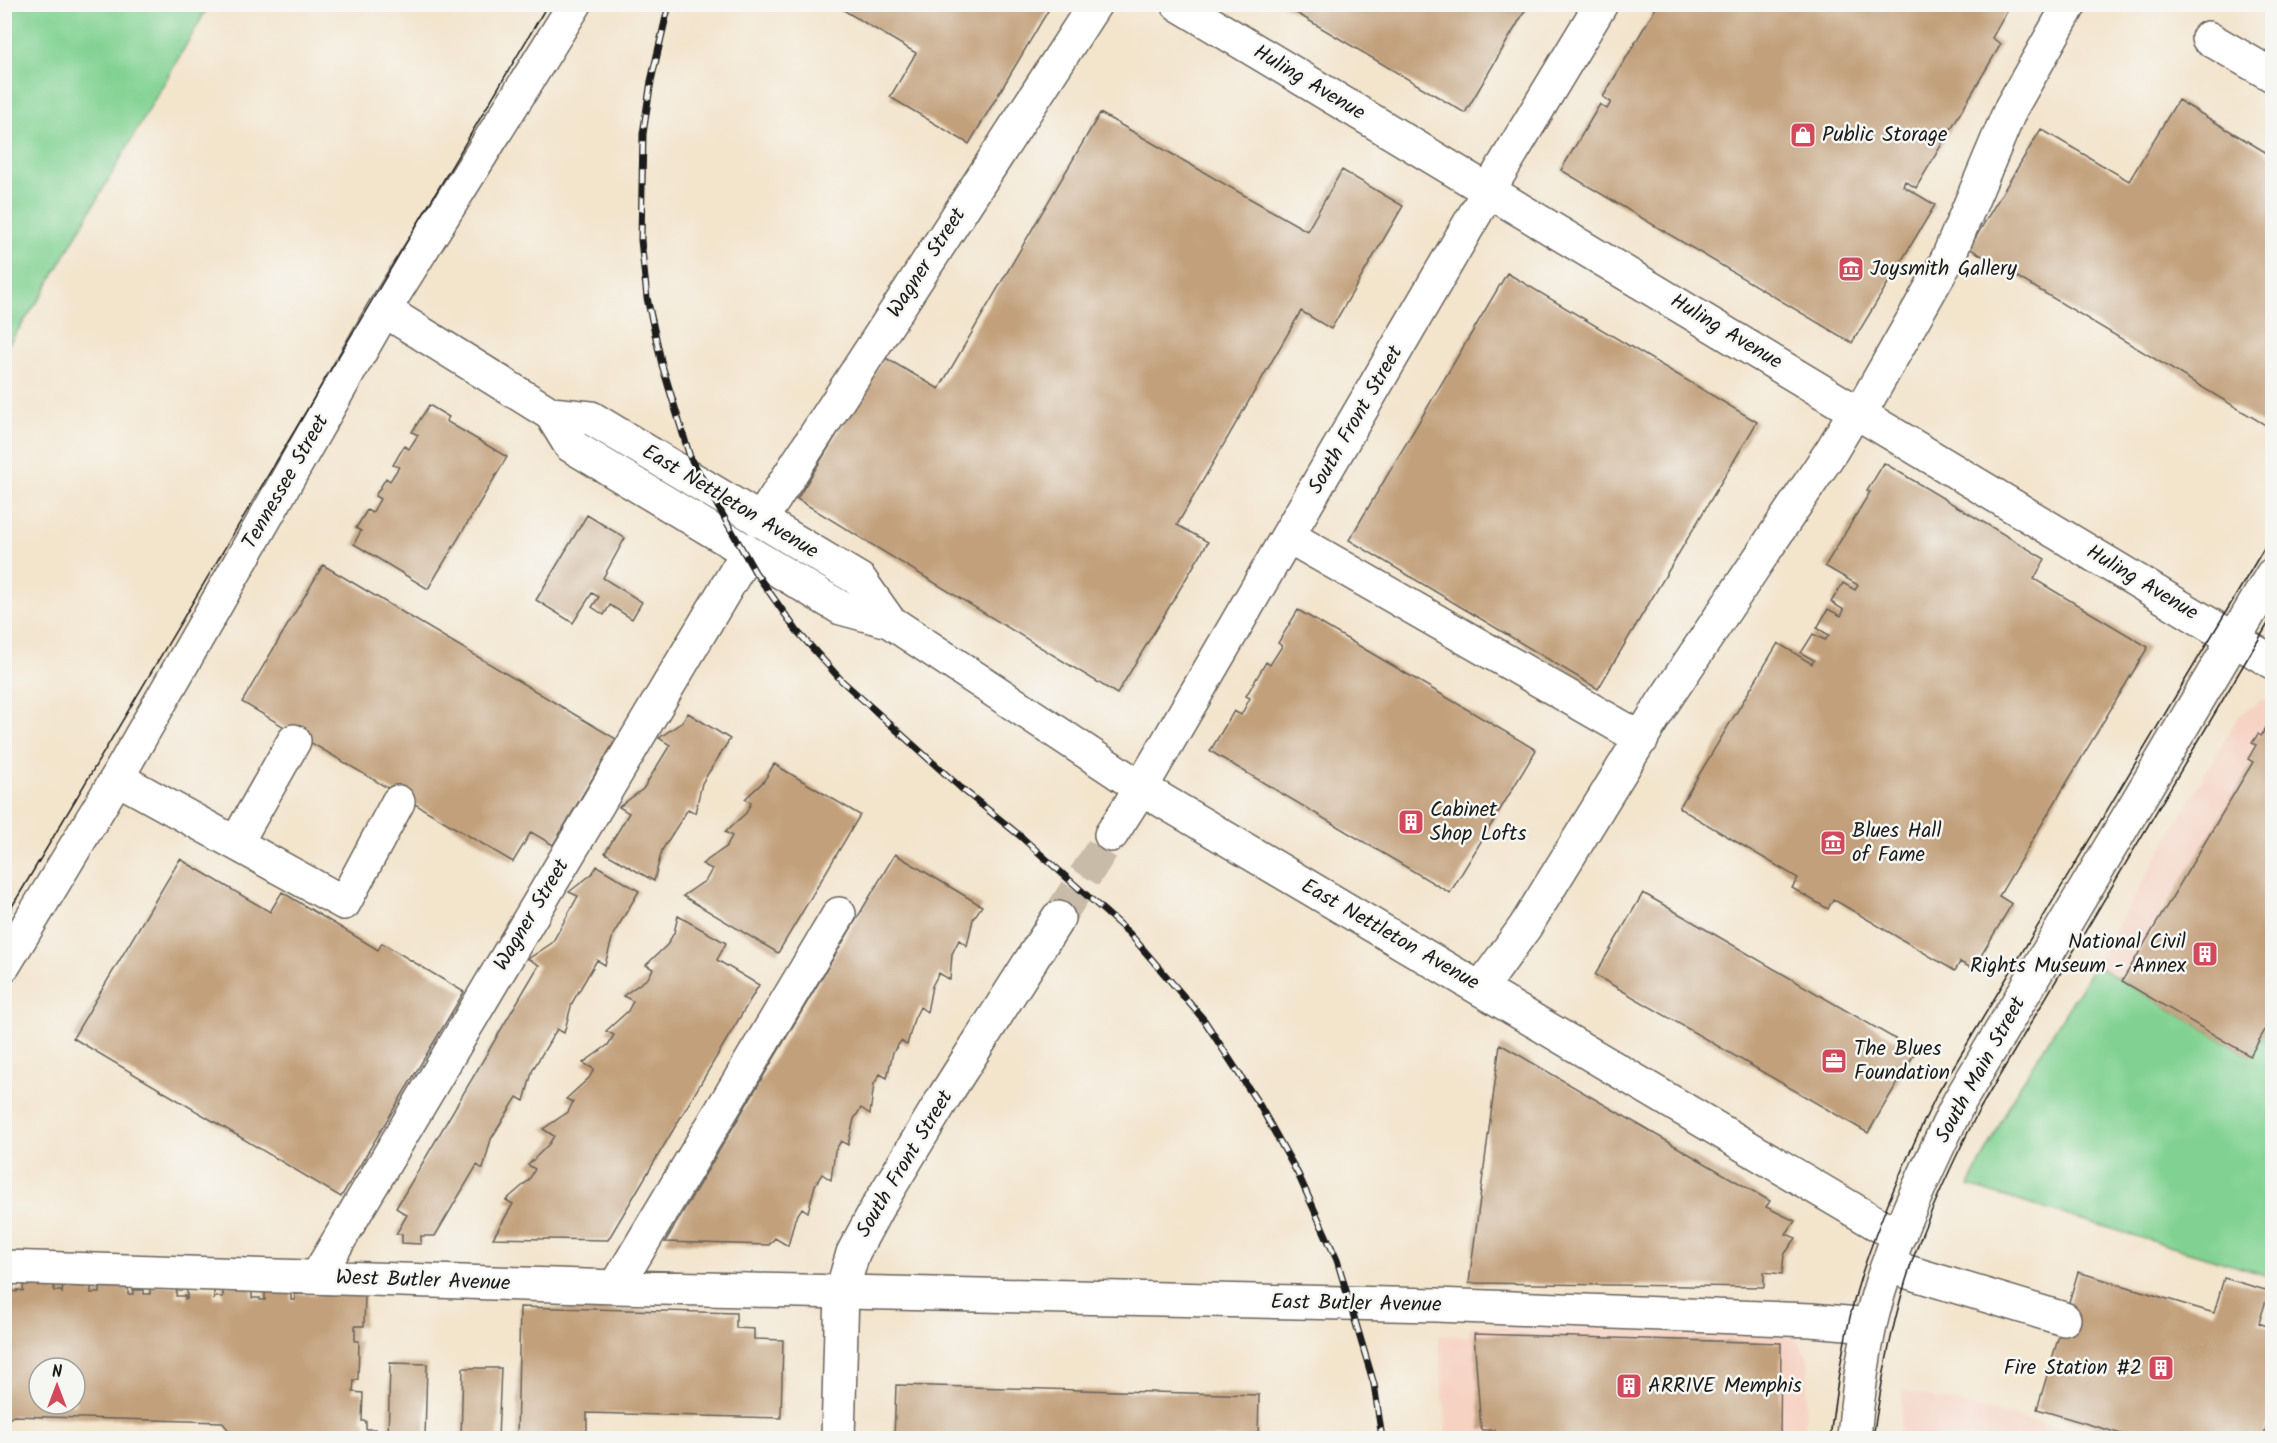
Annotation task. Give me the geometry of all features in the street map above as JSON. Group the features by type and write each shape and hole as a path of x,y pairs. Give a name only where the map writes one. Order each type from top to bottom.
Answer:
{"street":[{"name":"Tennessee Street","path":"4,964 117,778 384,310 575,4"},
{"name":"Wagner Street","path":"760,520 1095,4"},
{"name":"Huling Avenue","path":"1178,4 2272,662"},
{"name":"South Front Street","path":"1111,835 1141,788 1489,190 1601,4"},
{"path":"1481,988 1525,927 1662,704 1858,412 1947,260 2011,108 2070,4"},
{"path":"2208,38 2272,75"},
{"name":"East Nettleton Avenue","path":"384,310 551,414 591,418 860,580 889,621"},
{"name":"East Nettleton Avenue","path":"551,414 570,445 747,553 841,608 889,621 1141,788 1879,1225 1900,1234"},
{"path":"1288,536 1642,739"},
{"name":"Wagner Street","path":"317,1277 747,553"},
{"name":"South Main Street","path":"1854,1438 1856,1411 1870,1325 1888,1266 1926,1172 1959,1102 2272,575"},
{"path":"236,843 294,741"},
{"path":"117,778 344,903 398,802"},
{"path":"616,1287 839,914"},
{"name":"South Front Street","path":"838,1438 842,1292 853,1253 877,1208 1058,918"},
{"path":"1888,1266 2064,1319"},
{"name":"West Butler Avenue","path":"4,1267 842,1292"},
{"name":"East Butler Avenue","path":"842,1292 1436,1305 1812,1320 1870,1325"}],"shaded area":[{"path":"2262,699 2272,702 2272,1018 2250,1056 2095,965 2238,717"},
{"name":"ARRIVE Memphis","path":"1471,1326 1765,1334 1795,1338 1809,1358 1804,1438 1447,1438 1438,1335 1467,1337"},
{"path":"1903,1390 2100,1438 1899,1438"}],"green space":[{"path":"10,4 209,5 42,295 5,349 4,12"},
{"path":"2095,965 2250,1056 2272,1018 2272,1277 1969,1186 2016,1092"}],"building":[{"path":"833,4 1052,4 969,144 890,97 916,53"},
{"path":"1281,4 1529,4 1465,113"},
{"name":"Public Storage","path":"1658,4 2011,4 1992,38 2001,44 1916,188 1905,181 1903,186 1935,205 1852,343 1561,170 1600,104 1607,109 1611,102 1603,97"},
{"path":"2178,100 2272,156 2272,429 1969,248 2041,129 2129,181"},
{"path":"1100,113 1307,231 1342,170 1403,206 1331,329 1301,311 1177,525 1208,542 1117,694 797,499 884,357 939,389"},
{"path":"1507,273 1757,422 1598,689 1349,540"},
{"path":"429,405 449,417 446,421 507,457 428,589 354,544 361,531 356,528 367,510 372,513 380,499 375,496 386,478 390,481 399,467 393,465 404,446 409,449 418,435 412,432"},
{"path":"1884,463 2045,559 2034,579 2148,647 1999,896 2012,904 1973,969 1960,962 1955,971 1833,899 1828,909 1792,888 1798,878 1679,808 1778,643 1812,664 1814,660 1801,653 1813,634 1825,640 1829,635 1817,628 1828,609 1841,616 1844,610 1831,602 1843,583 1855,590 1858,585 1825,566 1870,492 1867,491"},
{"path":"587,515 625,538 603,578 642,602 632,619 610,605 604,615 592,607 599,597 592,593 573,623 536,600"},
{"path":"323,565 616,739 553,845 531,832 513,862 242,702"},
{"name":"Cabinet Shop Lofts","path":"1298,610 1536,750 1450,893 1210,751 1234,711 1241,715 1250,698 1246,696 1266,662 1270,665 1282,646 1278,643"},
{"path":"688,713 730,739 702,783 695,813 688,809 662,850 654,881 605,853 629,813 619,807 643,789 670,745 659,738 681,723"},
{"name":"National Civil Rights Museum - Annex","path":"2267,726 2272,729 2272,1018 2250,1056 2122,981 2253,762 2248,759 2256,745 2252,743 2258,734 2261,736"},
{"path":"774,764 860,815 778,953 683,896 706,880 712,869 702,864 726,847 732,836 725,832 746,813 751,803 745,799 764,781"},
{"path":"895,854 982,906 973,919 967,946 959,940 952,954 950,980 939,973 932,986 927,1012 920,1007 907,1045 901,1041 893,1052 887,1078 880,1074 874,1084 870,1114 861,1108 854,1119 848,1145 841,1141 835,1151 831,1180 822,1174 815,1185 808,1212 802,1208 795,1219 788,1246 775,1238 769,1245 665,1242"},
{"path":"180,859 270,912 282,892 378,950 382,943 464,992 341,1197 73,1038"},
{"path":"597,866 639,891 613,935 605,965 597,960 572,1003 564,1033 557,1029 533,1069 524,1101 517,1097 491,1139 483,1169 477,1165 435,1236 421,1236 421,1244 402,1243 402,1234 396,1234 407,1215 396,1208 539,965 528,959 552,943 578,896 569,892 592,874"},
{"path":"1643,893 1916,1051 1868,1133 1595,975"},
{"path":"678,916 726,943 717,960 759,985 608,1240 493,1238 513,1204 506,1200 529,1180 535,1169 528,1165 554,1136 543,1129 568,1112 573,1102 566,1099 589,1078 594,1069 583,1063 608,1045 614,1035 606,1031 628,1011 633,1001 623,996 648,978 653,969 646,965 667,945 674,933"},
{"path":"1500,1044 1770,1201 1766,1207 1795,1221 1786,1234 1796,1238 1784,1255 1782,1274 1764,1272 1764,1287 1469,1283"},
{"name":"Fire Station #2","path":"2078,1272 2214,1313 2224,1278 2269,1291 2259,1323 2272,1328 2272,1408 2263,1438 2135,1438 2037,1409"},
{"path":"24,1279 54,1280 54,1291 62,1291 62,1294 63,1285 91,1285 91,1293 100,1293 100,1283 128,1284 128,1294 133,1294 133,1290 144,1290 144,1294 150,1294 150,1285 177,1286 176,1296 185,1296 185,1299 187,1299 187,1289 214,1290 214,1300 215,1297 223,1297 223,1285 252,1286 252,1298 260,1298 260,1300 265,1300 265,1290 291,1291 291,1300 295,1300 295,1294 365,1295 364,1326 355,1326 355,1341 359,1341 358,1380 354,1380 353,1392 363,1393 362,1421 366,1421 366,1429 375,1429 375,1438 230,1438 230,1432 222,1422 13,1416 4,1422 4,1282 13,1283 13,1291 17,1292 17,1290 23,1291"},
{"path":"520,1307 736,1313 736,1328 754,1329 754,1339 783,1340 781,1418 587,1413 587,1438 517,1438"},
{"name":"ARRIVE Memphis","path":"1474,1334 1781,1343 1780,1438 1495,1438 1495,1430 1481,1430"},
{"path":"390,1363 427,1364 425,1438 388,1438"},
{"path":"463,1368 501,1368 498,1438 461,1438"},
{"path":"896,1385 1259,1395 1258,1438 894,1438"}],"tunnel":[{"path":"1058,918 1111,835"}],"tram line":[{"path":"4,920 548,4"},
{"path":"1830,1438 1846,1334 1862,1273 1896,1183 1936,1096 2272,535"},
{"path":"1873,1438 1886,1364 1903,1290 1926,1225 1962,1144 1978,1112 2272,617"}],"railway":[{"path":"669,4 651,81 643,134 641,240 647,298 662,365 690,457 755,572 797,631 842,681 961,788 1019,835 1129,933 1204,1020 1260,1106 1298,1174 1337,1260 1374,1384 1382,1438"}],"place":[{"name":"Public Storage","path":"1803,135"},
{"name":"Joysmith Gallery","path":"1851,269"},
{"name":"Cabinet Shop Lofts","path":"1411,822"},
{"name":"Blues Hall of Fame","path":"1833,843"},
{"name":"National Civil Rights Museum - Annex","path":"2205,954"},
{"name":"The Blues Foundation","path":"1834,1061"},
{"name":"Fire Station #2","path":"2161,1368"},
{"name":"ARRIVE Memphis","path":"1629,1386"}]}
